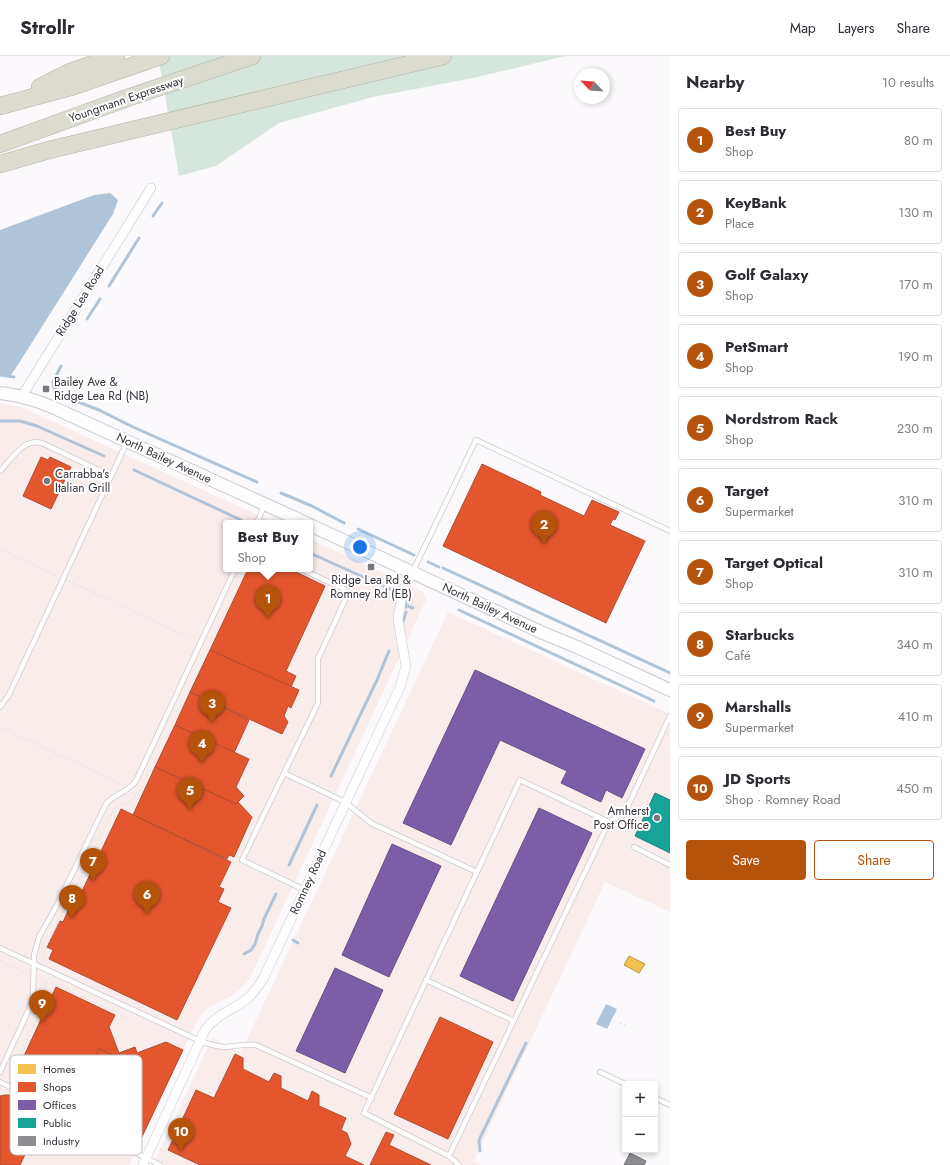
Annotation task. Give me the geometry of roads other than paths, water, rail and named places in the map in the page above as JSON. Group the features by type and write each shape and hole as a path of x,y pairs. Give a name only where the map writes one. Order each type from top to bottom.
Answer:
{"highway":[{"path":"2,105 70,72 116,56"},
{"path":"2,105 74,86 161,56"},
{"name":"Youngmann Expressway","path":"0,144 128,98 252,56"},
{"path":"0,164 49,150 443,56"}],"street":[{"name":"Ridge Lea Road","path":"22,396 151,188"},
{"path":"0,393 22,396"},
{"name":"North Bailey Avenue","path":"22,396 61,411 300,520"},
{"name":"North Bailey Avenue","path":"313,526 670,690"},
{"name":"Romney Road","path":"144,1162 206,1030 215,1018 240,1004 249,997 264,977 400,687 406,666 398,619 403,590 412,573"}],"lane":[{"path":"412,573 476,440 670,531"},
{"path":"0,471 21,448 34,441 42,443 111,476"},
{"path":"0,707 9,695 128,441"},
{"path":"258,520 265,504"},
{"path":"0,1072 31,1005 33,995 34,955 40,937 60,900 106,804 110,799 133,785 136,781 234,572"},
{"path":"305,890 242,860 318,703 318,659 345,600 344,589 307,572"},
{"path":"449,1156 608,822 623,814 626,810 670,716"},
{"path":"284,773 345,802 371,823 477,872"},
{"path":"459,1165 449,1156 364,1113 520,780 608,822"},
{"path":"634,848 670,865"},
{"path":"0,948 200,1041 224,1047 248,1044 256,1045 372,1098"},
{"path":"426,980 514,1021"},
{"path":"600,1072 622,1083"},
{"path":"0,1082 10,1087"},
{"path":"658,1099 670,1105"},
{"path":"134,1155 144,1162 160,1165"}],"water":[{"path":"110,193 118,200 113,214 14,371 10,376 0,376 0,230 94,195"},
{"path":"606,1004 617,1009 607,1029 596,1024"}],"waterway":[{"path":"153,216 162,203"},
{"path":"109,286 139,238"},
{"path":"87,319 100,299"},
{"path":"61,366 53,382 54,389 64,393 73,400 99,410 133,427 257,482"},
{"path":"0,375 14,377"},
{"path":"0,421 20,421 37,426 104,456"},
{"path":"134,470 241,520"},
{"path":"281,493 312,506 344,523"},
{"path":"358,529 414,555"},
{"path":"313,554 392,590"},
{"path":"428,562 439,567"},
{"path":"443,568 670,673"},
{"path":"405,599 406,607"},
{"path":"408,606 413,608"},
{"path":"459,610 654,701"},
{"path":"403,622 406,612"},
{"path":"331,776 377,680 389,651"},
{"path":"289,865 317,805"},
{"path":"244,954 251,950 255,944 264,919 276,894"},
{"path":"293,940 298,943"},
{"path":"480,1151 479,1140 526,1043"}],"place":[{"name":"Bailey Ave & Ridge Lea Rd (NB)","path":"46,389"},
{"name":"Carrabba's Italian Grill","path":"47,481"},
{"name":"KeyBank","path":"544,544"},
{"name":"Ridge Lea Rd & Romney Rd (EB)","path":"371,567"},
{"name":"Best Buy","path":"268,618"},
{"name":"Golf Galaxy","path":"212,723"},
{"name":"PetSmart","path":"202,763"},
{"name":"Nordstrom Rack","path":"190,810"},
{"name":"Amherst Post Office","path":"657,818"},
{"name":"Target Optical","path":"93,881"},
{"name":"Target","path":"147,914"},
{"name":"Starbucks","path":"72,918"},
{"name":"Marshalls","path":"42,1023"},
{"name":"JD Sports","path":"181,1151"}]}
